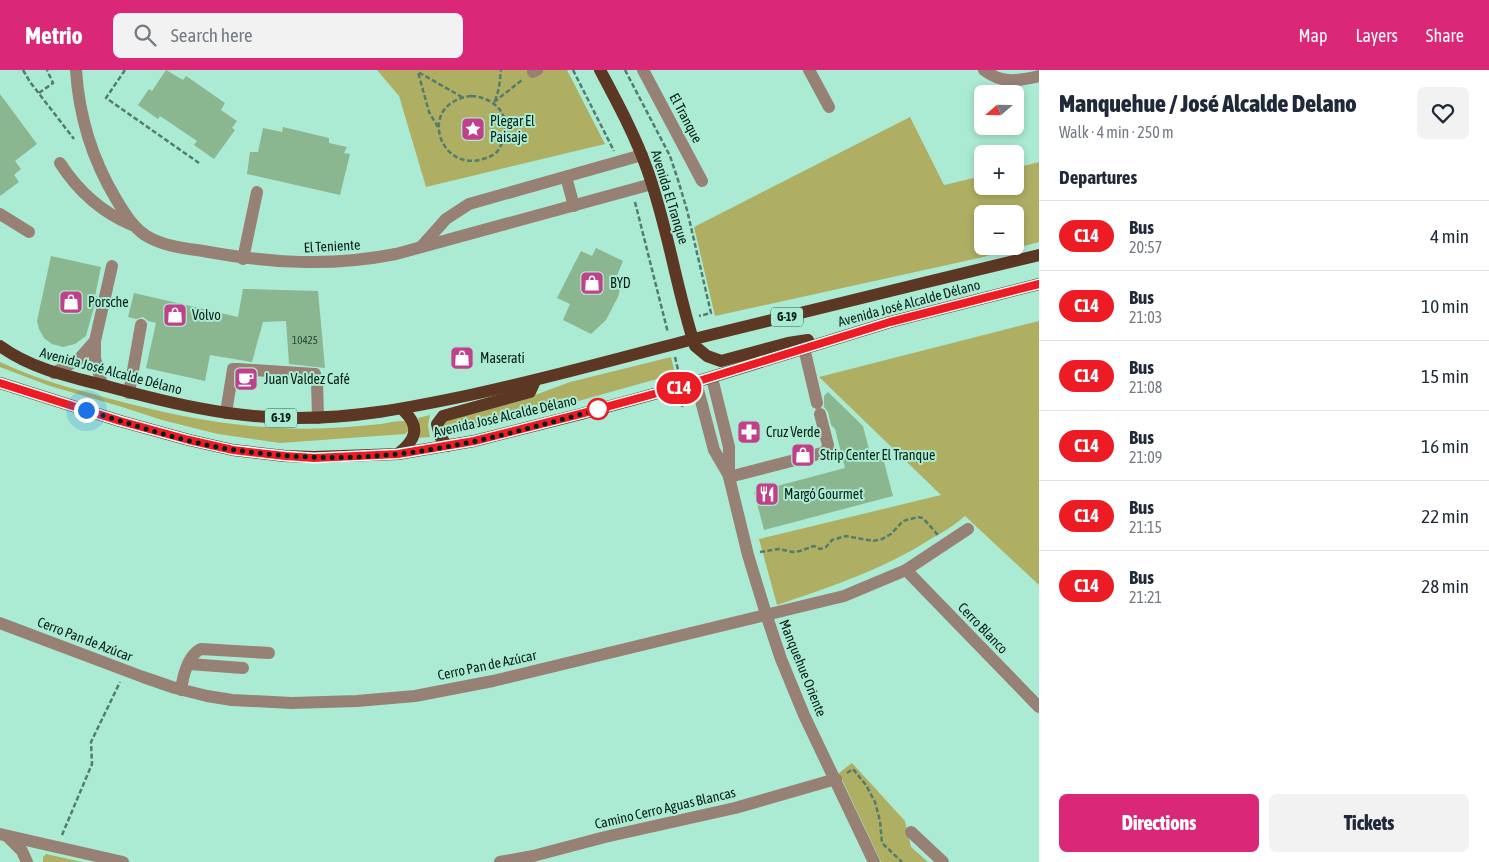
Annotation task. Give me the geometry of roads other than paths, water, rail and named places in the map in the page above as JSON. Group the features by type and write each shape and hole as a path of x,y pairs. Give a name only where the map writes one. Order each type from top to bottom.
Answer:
{"main road":[{"name":"Avenida El Tranque","path":"600,70 642,155 652,184 693,339"},
{"name":"Avenida José Alcalde Délano","path":"0,346 29,364 54,373 188,407 257,416 318,418 373,414 403,410 535,381 693,339 1039,256"},
{"name":"Avenida José Alcalde Délano","path":"0,383 128,423 233,450 314,458 398,454 447,446 580,414 712,378 847,335 1039,284"},
{"path":"693,339 695,346 700,351 720,361 788,343 847,335"},
{"path":"447,446 440,436 437,424 443,416 530,392 535,381"},
{"path":"398,454 410,442 415,432 412,420 403,410"}],"street":[{"name":"El Teniente","path":"76,70 80,110 93,155 103,177 135,226"},
{"name":"El Tranque","path":"643,70 702,181"},
{"path":"809,70 829,107"},
{"path":"984,70 992,76 1008,81 1039,76"},
{"path":"421,247 446,219 469,204 642,155"},
{"name":"El Teniente","path":"60,163 76,186 97,206 162,243 243,258 292,263 343,262 396,254 652,184"},
{"path":"566,178 574,206"},
{"path":"243,258 257,192"},
{"path":"0,214 29,232"},
{"path":"102,385 94,358 95,341 112,266"},
{"path":"129,393 141,325"},
{"path":"54,373 74,363 95,341"},
{"path":"730,477 826,452 828,445 804,348"},
{"path":"226,413 233,370 238,369 315,374 317,381 318,418"},
{"name":"Manquehue Oriente","path":"712,378 728,447 730,477 748,554 781,659 804,715 874,862"},
{"name":"Manquehue Oriente","path":"696,382 714,450 730,477"},
{"name":"Cerro Pan de Azúcar","path":"0,623 181,690 232,700 292,703 357,701 415,696 493,681 844,596 906,570 968,528"},
{"name":"Cerro Blanco","path":"906,570 1039,707"},
{"path":"181,690 184,675 197,651 206,648 269,653"},
{"path":"189,664 243,668"},
{"name":"Camino Cerro Aguas Blancas","path":"500,862 528,859 605,837 735,808 836,779"},
{"path":"910,832 943,862"},
{"path":"4,835 22,851 27,861 36,851 51,846"},
{"path":"4,835 104,860 123,862"}],"place":[{"name":"Plegar El Paisaje","path":"473,129"},
{"name":"BYD","path":"592,283"},
{"name":"Porsche","path":"71,302"},
{"name":"Volvo","path":"175,315"},
{"name":"Maserati","path":"462,358"},
{"name":"Juan Valdez Café","path":"246,379"},
{"name":"Cruz Verde","path":"749,432"},
{"name":"Strip Center El Tranque","path":"803,455"},
{"name":"Margó Gourmet","path":"767,494"}]}
